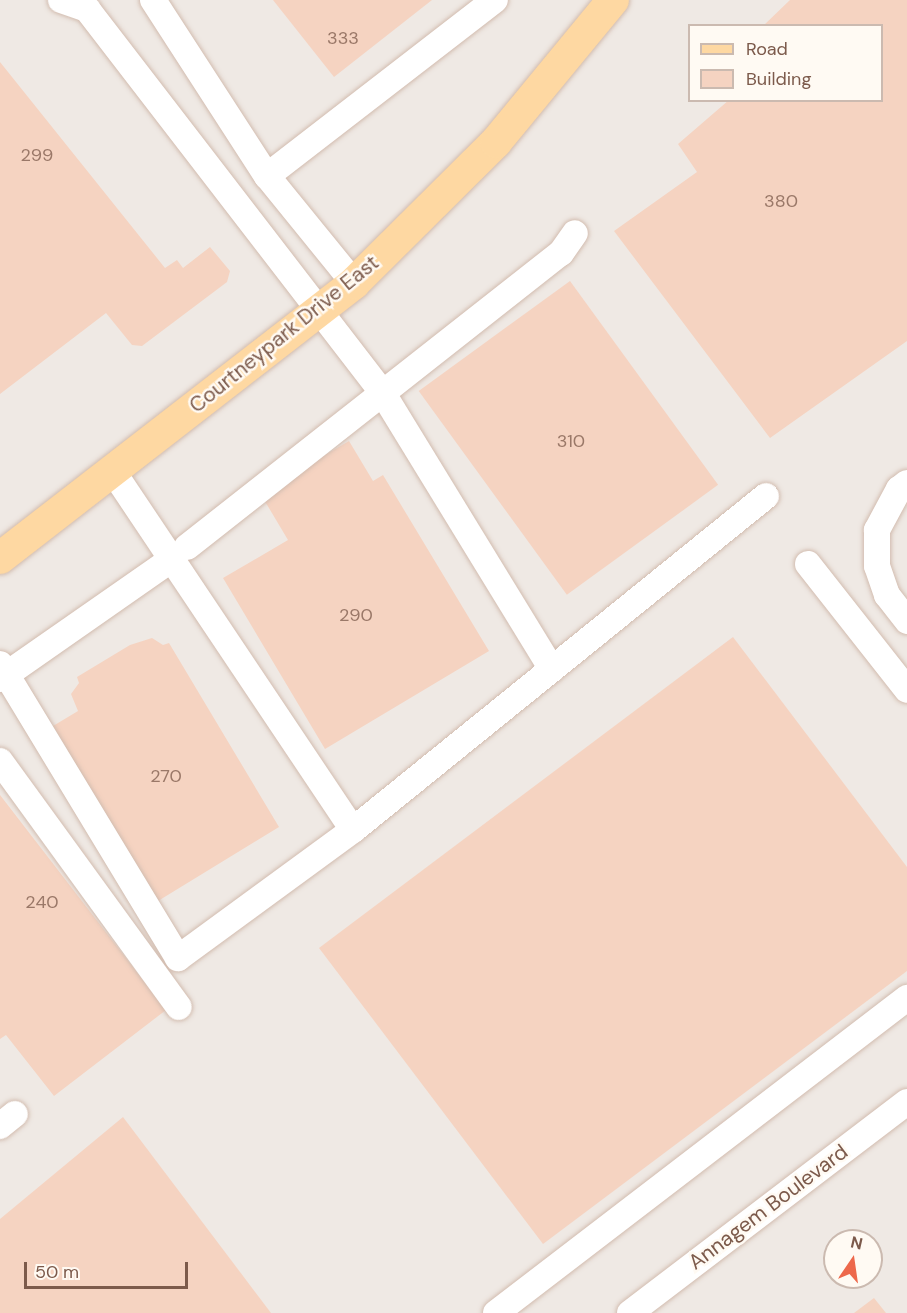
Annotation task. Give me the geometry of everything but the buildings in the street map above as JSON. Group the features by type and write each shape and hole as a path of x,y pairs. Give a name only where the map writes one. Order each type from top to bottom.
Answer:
{"main road":[{"name":"Courtneypark Drive East","path":"0,558 354,283 496,142 613,0"}],"street":[{"path":"61,0 87,9 382,392 552,669"},
{"path":"153,0 267,176 354,283"},
{"path":"267,176 495,0"},
{"path":"574,233 561,253 178,554 2,672 178,958 352,830 766,496"},
{"path":"112,470 178,554 352,830"},
{"path":"907,483 899,489 877,530 877,557 887,595 907,621"},
{"path":"808,564 907,690"},
{"path":"0,761 179,1007"},
{"path":"496,1313 907,998"},
{"name":"Annagem Boulevard","path":"630,1313 907,1102"}],"shaded area":[{"path":"0,0 907,0 907,1313 0,1313"}]}
